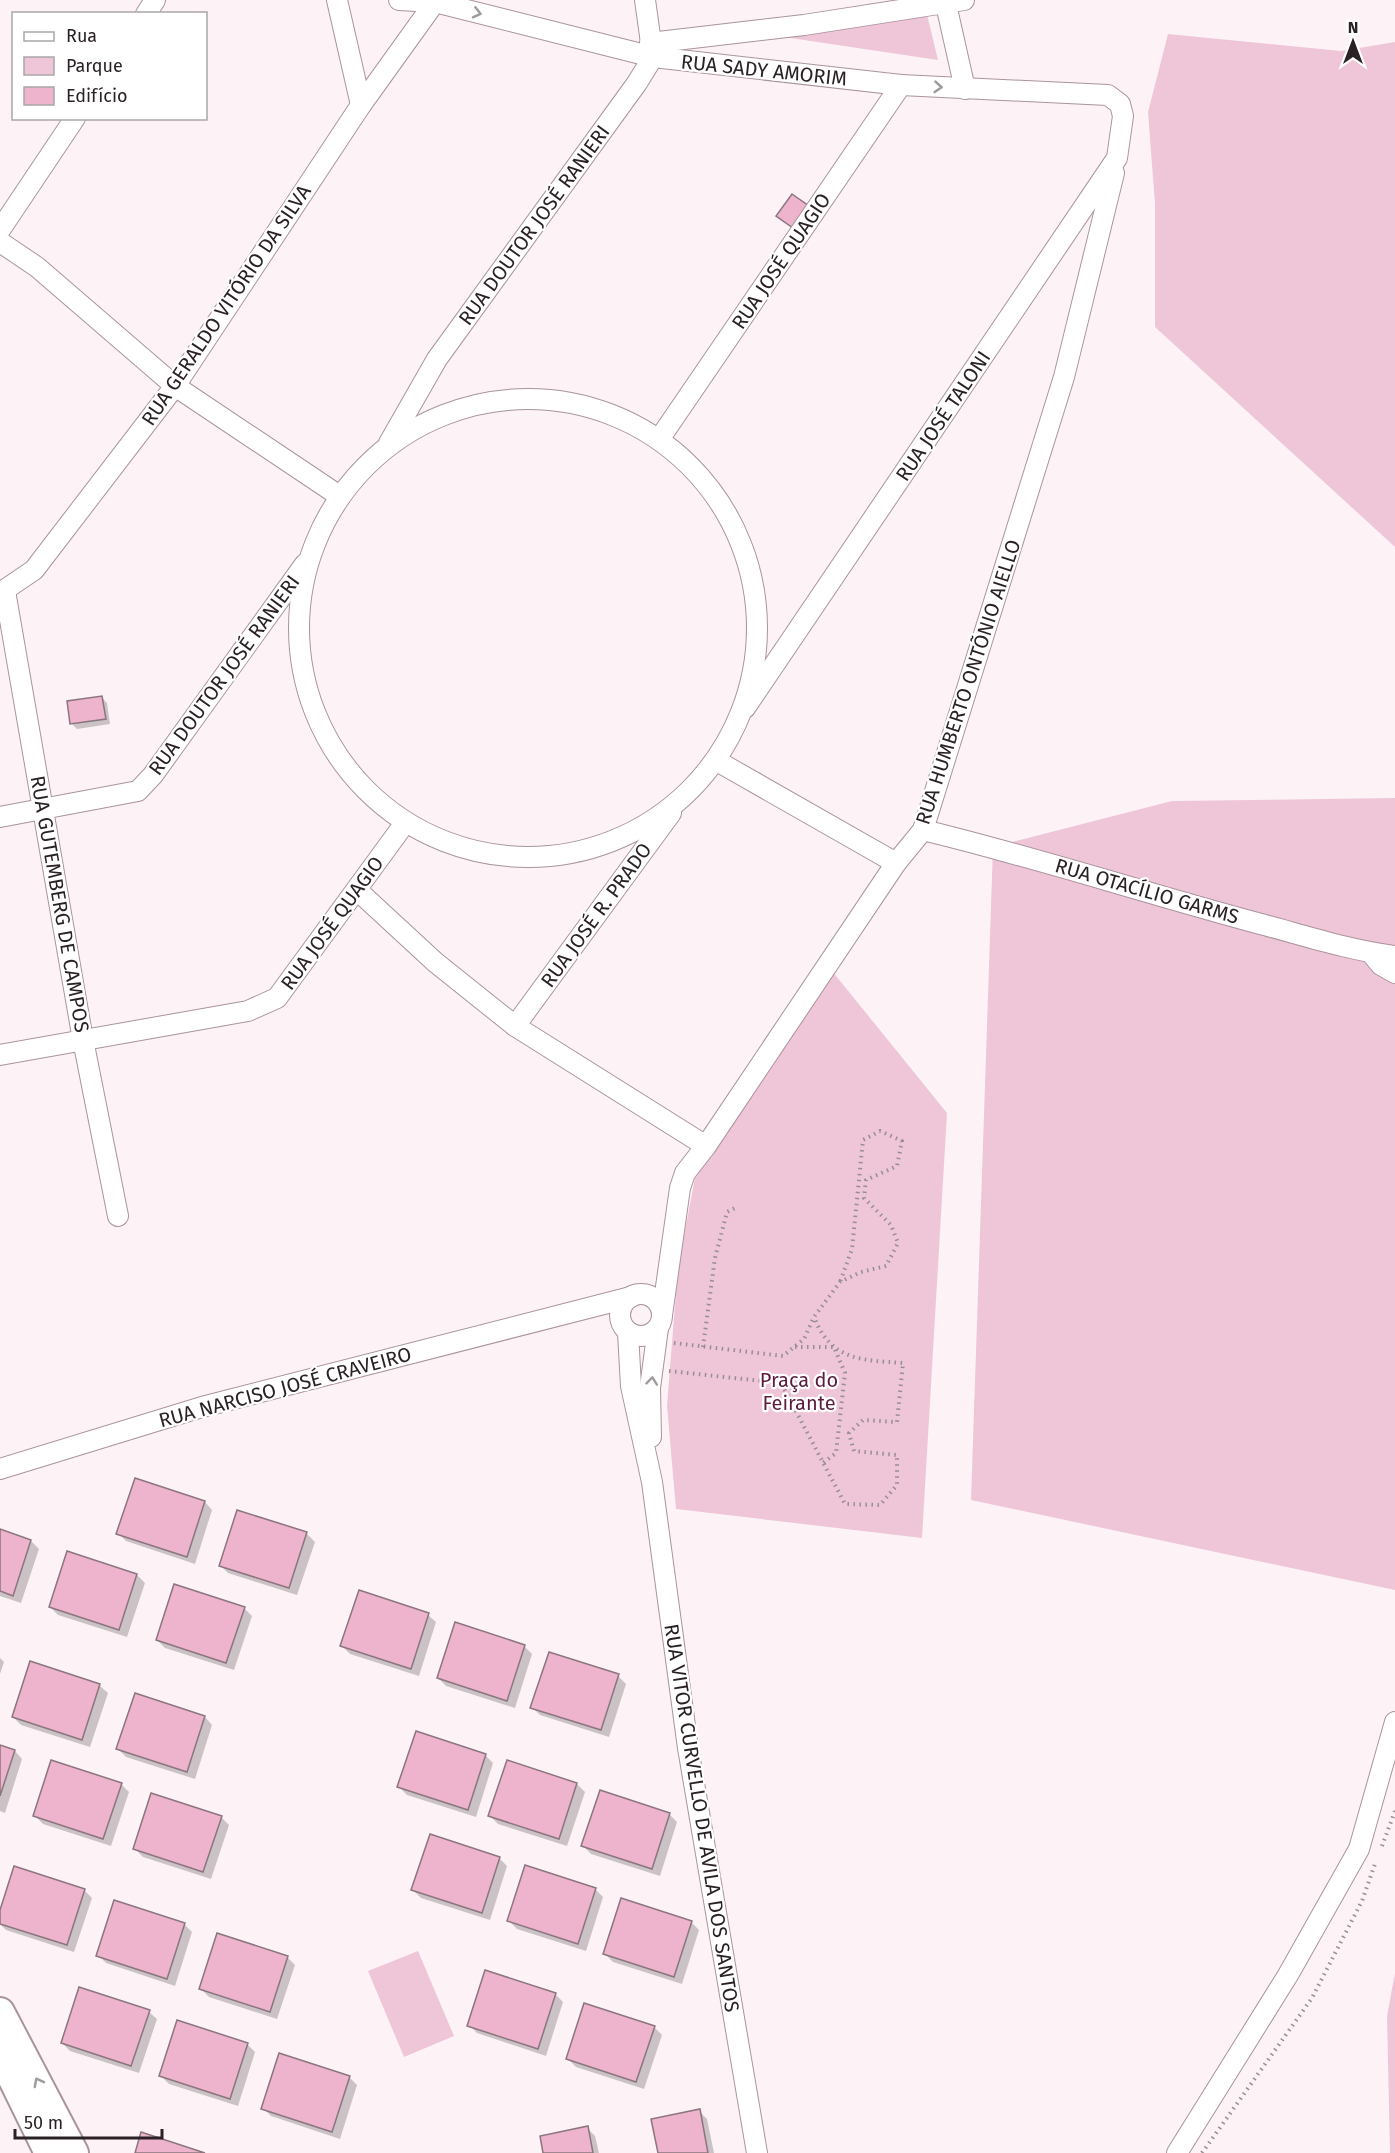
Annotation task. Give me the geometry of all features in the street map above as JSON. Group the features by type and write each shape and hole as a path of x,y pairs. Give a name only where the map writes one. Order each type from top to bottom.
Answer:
{"main road":[{"path":"0,2012 74,2153"},
{"path":"0,2052 49,2153"}],"street":[{"path":"337,0 361,105"},
{"name":"RUA SADY AMORIM","path":"399,0 435,2 651,50 901,85 1108,95 1120,104 1123,116"},
{"path":"645,0 651,50 952,1 965,89"},
{"name":"RUA GERALDO VITÓRIO DA SILVA","path":"3,592 33,570 175,386 361,105 435,2"},
{"name":"RUA DOUTOR JOSÉ RANIERI","path":"389,444 436,359 637,83 651,50"},
{"name":"RUA JOSÉ QUAGIO","path":"660,438 901,85"},
{"name":"RUA JOSÉ TALONI","path":"745,708 1117,158 1123,116"},
{"path":"0,230 74,120"},
{"name":"RUA HUMBERTO ONTÕNIO AIELLO","path":"673,1252 680,1188 685,1173 706,1146 896,864 922,830 1064,377 1117,158"},
{"path":"0,242 37,267 175,386 338,495"},
{"path":"524,397 595,407 660,438 715,491 749,558 760,634 745,708 717,761 677,804 628,836 573,854 515,858 458,847 405,823 349,773 311,709 297,636 306,562 338,495 389,444 452,410 524,397"},
{"name":"RUA DOUTOR JOSÉ RANIERI","path":"0,817 138,790 153,775 306,562"},
{"name":"RUA GUTEMBERG DE CAMPOS","path":"3,592 118,1216"},
{"path":"717,761 896,864"},
{"name":"RUA JOSÉ R. PRADO","path":"515,1026 677,804"},
{"name":"RUA JOSÉ QUAGIO","path":"0,1055 248,1011 277,998 405,823"},
{"name":"RUA OTACÍLIO GARMS","path":"922,830 993,847 1385,962"},
{"path":"357,890 435,962 515,1026 706,1146"},
{"path":"1385,962 1395,983"},
{"path":"662,1328 650,1335 639,1337 626,1330 619,1316 622,1304 636,1295 673,1252"},
{"path":"662,1328 673,1252"},
{"path":"636,1295 652,1297 659,1304 662,1328"},
{"name":"RUA NARCISO JOSÉ CRAVEIRO","path":"0,1468 202,1407 636,1295"},
{"name":"RUA NARCISO JOSÉ CRAVEIRO","path":"572,1311 600,1317 626,1330"},
{"name":"RUA VITOR CURVELLO DE AVILA DOS SANTOS","path":"652,1482 650,1388 662,1328"},
{"name":"RUA VITOR CURVELLO DE AVILA DOS SANTOS","path":"626,1330 631,1386 652,1482 688,1748 757,2153"},
{"path":"1177,2153 1282,1985 1359,1849 1395,1722"}],"path":[{"path":"662,1328 703,1347 783,1356 804,1339 814,1317 840,1282 852,1249 863,1140 880,1131 902,1141 897,1166 866,1180 864,1198 891,1225 898,1243 886,1266 861,1272 840,1282"},
{"path":"703,1347 715,1258 727,1212 737,1207"},
{"path":"663,1371 781,1383 845,1504 880,1505 897,1485 897,1455 854,1451 849,1433 863,1420 897,1422 903,1363 863,1360 834,1347 821,1337 814,1317"},
{"path":"795,1347 834,1347"},
{"path":"823,1463 836,1453 845,1373 834,1347"},
{"path":"1202,2153 1312,1998 1362,1901 1395,1811"}],"green space":[{"path":"924,2 938,60 731,29"},
{"path":"1168,34 1341,51 1395,42 1395,547 1155,327 1155,204 1148,112"},
{"path":"1395,798 1395,1590 971,1500 993,847 1172,801"},
{"name":"Praça do Feirante","path":"828,966 947,1113 922,1538 676,1509 667,1406 678,1267 695,1178"},
{"path":"418,1951 454,2036 404,2057 368,1971"},
{"path":"1395,1973 1395,2153 1390,2153 1387,2016"}],"building":[{"path":"792,194 809,206 793,228 776,216"},
{"path":"102,696 106,719 70,724 67,701"},
{"path":"135,1478 205,1501 187,1557 116,1534"},
{"path":"237,1510 307,1532 289,1588 219,1566"},
{"path":"0,1529 31,1540 13,1596 0,1591"},
{"path":"67,1551 137,1574 119,1630 49,1607"},
{"path":"174,1584 245,1607 226,1663 156,1640"},
{"path":"359,1590 429,1613 411,1669 340,1646"},
{"path":"455,1622 525,1645 507,1701 437,1678"},
{"path":"549,1652 619,1674 601,1730 530,1708"},
{"path":"30,1661 100,1684 82,1740 12,1717"},
{"path":"135,1693 205,1716 187,1772 116,1749"},
{"path":"416,1731 486,1754 468,1810 397,1787"},
{"path":"0,1745 15,1750 0,1796"},
{"path":"51,1760 122,1783 103,1839 33,1816"},
{"path":"507,1760 577,1783 559,1839 488,1816"},
{"path":"600,1790 670,1813 652,1869 581,1846"},
{"path":"151,1793 222,1816 203,1872 133,1849"},
{"path":"430,1834 500,1857 482,1913 411,1890"},
{"path":"525,1865 596,1888 578,1944 507,1921"},
{"path":"14,1866 85,1889 67,1945 0,1924 0,1910"},
{"path":"621,1898 692,1921 674,1977 603,1954"},
{"path":"114,1900 185,1923 167,1979 96,1956"},
{"path":"217,1933 288,1956 270,2012 199,1989"},
{"path":"485,1970 556,1993 538,2049 467,2026"},
{"path":"79,1987 150,2010 131,2066 61,2043"},
{"path":"584,2003 655,2026 636,2082 566,2059"},
{"path":"177,2020 248,2043 230,2099 159,2076"},
{"path":"279,2053 350,2076 332,2132 261,2109"},
{"path":"700,2109 708,2153 658,2153 651,2119"},
{"path":"588,2126 593,2153 543,2153 540,2136"},
{"path":"141,2132 205,2153 135,2153"}]}
